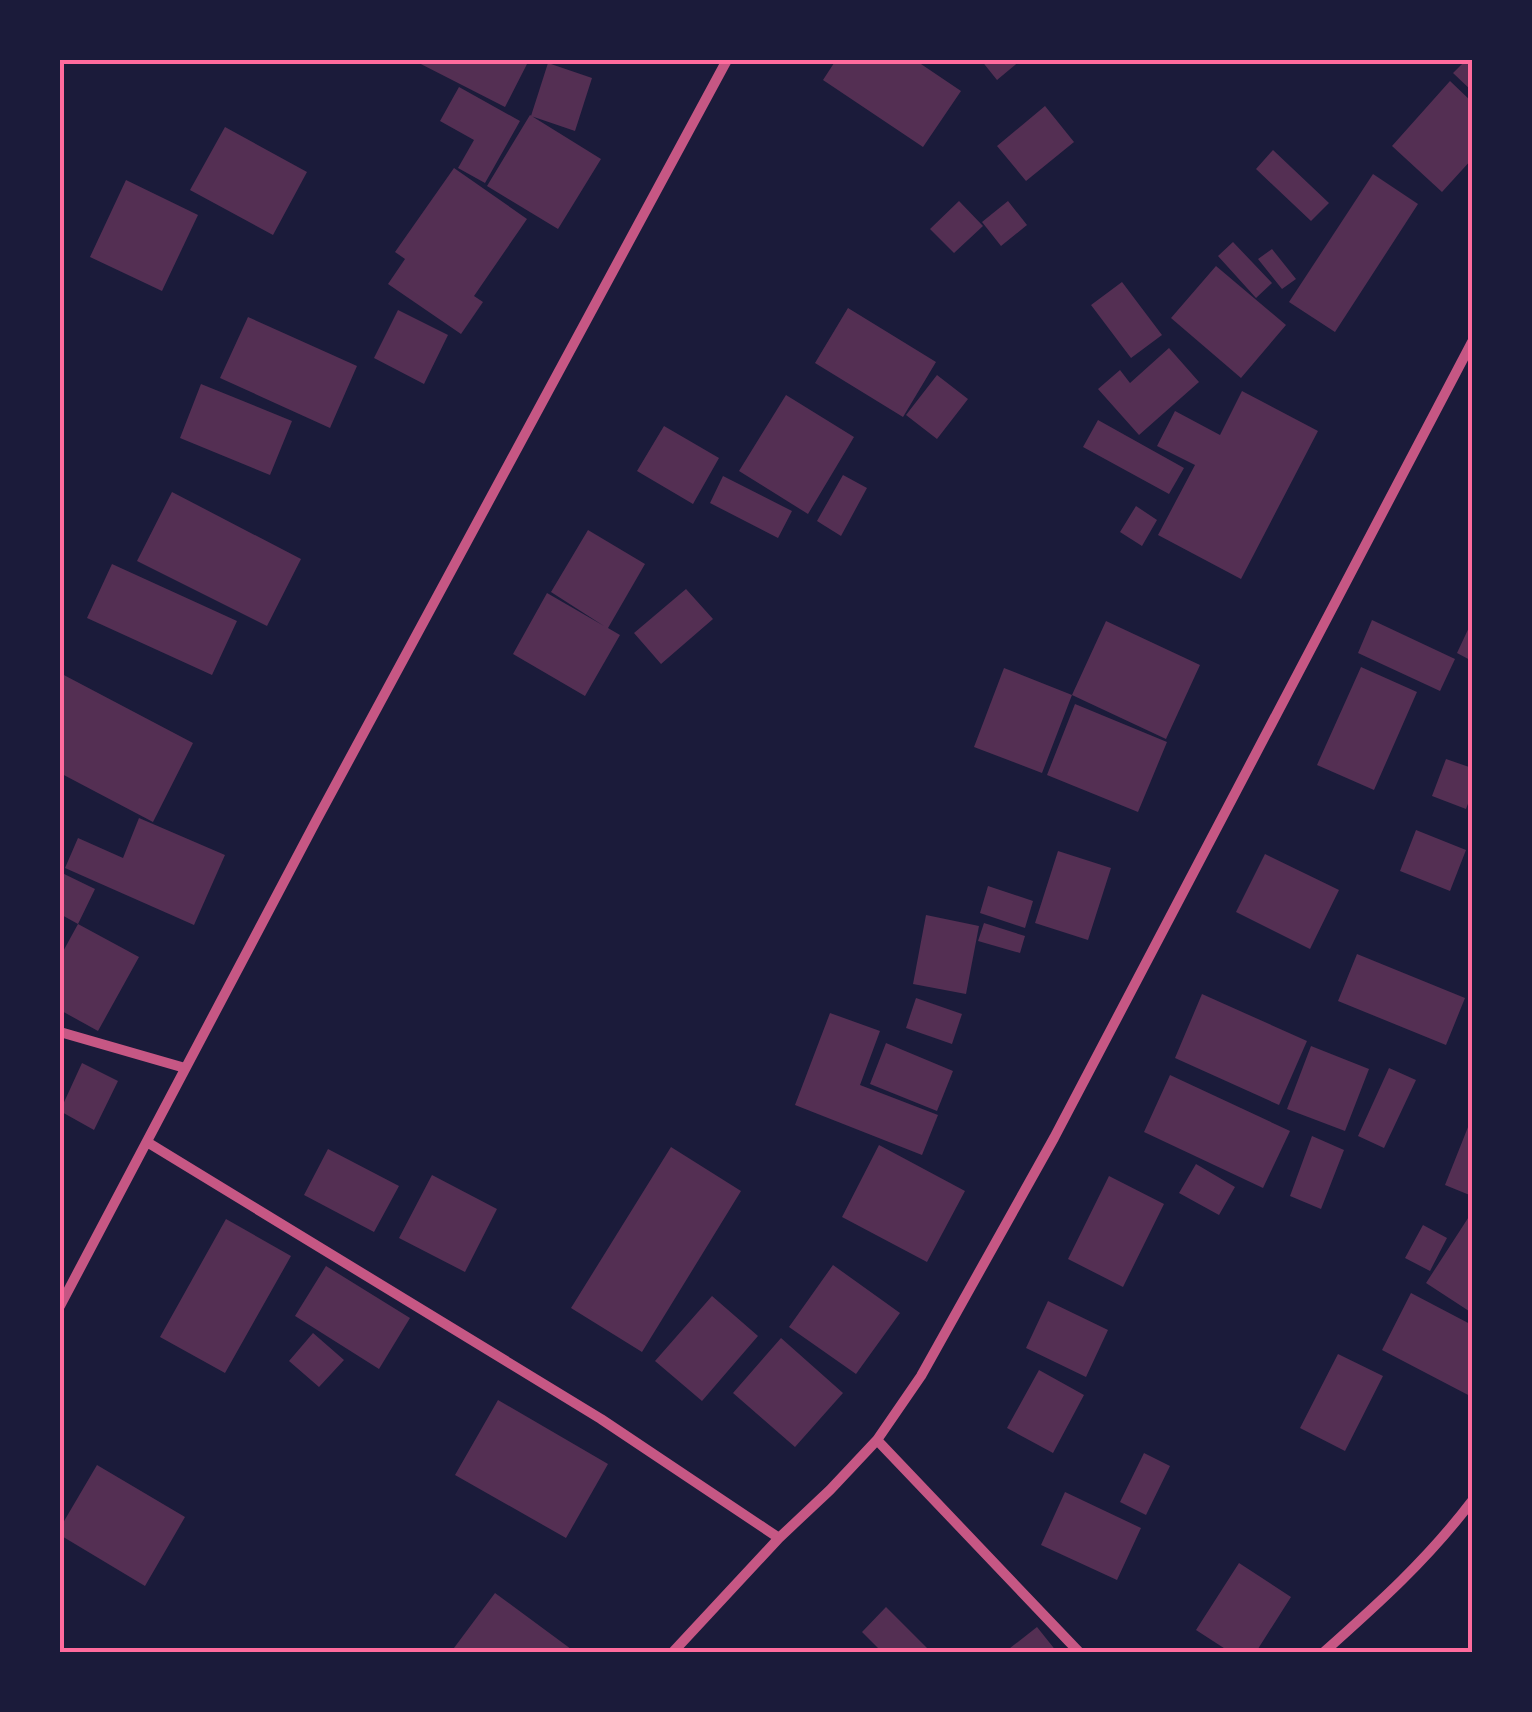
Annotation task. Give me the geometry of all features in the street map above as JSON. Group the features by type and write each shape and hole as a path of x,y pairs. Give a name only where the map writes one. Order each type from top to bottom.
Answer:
{"street":[{"path":"60,1306 727,60"},
{"path":"673,1652 877,1440 921,1376 1054,1138 1472,342"},
{"path":"60,1032 186,1068"},
{"path":"146,1142 601,1419 779,1538"},
{"path":"877,1440 1079,1652"},
{"path":"1324,1652 1392,1592 1440,1543 1472,1501"}],"building":[{"path":"413,60 518,60 527,64 505,107"},
{"path":"836,60 915,60 961,91 923,147 823,80"},
{"path":"981,60 1021,60 997,80"},
{"path":"1466,60 1472,60 1472,91 1453,73"},
{"path":"548,63 592,78 575,131 531,116"},
{"path":"1450,81 1472,102 1472,159 1442,192 1392,146"},
{"path":"459,87 520,121 485,183 458,168 474,140 440,121"},
{"path":"1045,106 1074,142 1026,181 997,146"},
{"path":"530,115 601,159 558,229 487,186"},
{"path":"225,127 307,172 273,235 190,190"},
{"path":"1273,150 1329,203 1311,221 1256,169"},
{"path":"454,168 527,219 474,296 483,302 461,334 388,284 405,259 395,252"},
{"path":"1373,174 1418,204 1335,332 1289,302"},
{"path":"126,180 198,215 162,291 90,257"},
{"path":"959,201 983,226 954,253 930,229"},
{"path":"1008,201 1027,225 1001,246 982,222"},
{"path":"1233,242 1272,283 1256,298 1218,256"},
{"path":"1272,249 1296,279 1282,289 1258,259"},
{"path":"1216,266 1286,325 1241,378 1171,318"},
{"path":"1122,282 1162,335 1131,358 1091,305"},
{"path":"848,308 936,362 903,417 815,363"},
{"path":"398,310 448,335 424,384 374,358"},
{"path":"248,317 357,366 330,428 220,378"},
{"path":"1169,348 1199,382 1139,435 1098,389 1120,370 1130,383"},
{"path":"937,375 968,399 937,439 906,415"},
{"path":"201,384 292,421 270,475 180,438"},
{"path":"1242,391 1318,431 1241,579 1158,535 1195,465 1157,446 1175,411 1220,435"},
{"path":"786,395 854,437 808,514 739,471"},
{"path":"1098,420 1184,468 1169,494 1083,447"},
{"path":"664,426 719,458 693,504 637,471"},
{"path":"843,475 867,488 841,536 817,521"},
{"path":"723,476 792,511 778,538 710,503"},
{"path":"172,492 301,559 267,626 137,561"},
{"path":"1136,506 1157,520 1142,546 1120,532"},
{"path":"588,530 645,564 608,628 620,635 585,696 513,654 547,593 604,626 551,592"},
{"path":"112,564 237,621 212,675 87,618"},
{"path":"686,589 713,619 661,664 634,633"},
{"path":"1372,620 1455,659 1440,691 1358,653"},
{"path":"1106,621 1200,665 1166,739 1072,695"},
{"path":"1472,621 1472,661 1457,653"},
{"path":"1361,667 1417,692 1374,790 1317,765"},
{"path":"1004,668 1072,695 1042,773 974,747"},
{"path":"60,673 193,743 153,822 60,773"},
{"path":"1075,704 1167,742 1138,812 1047,775"},
{"path":"1446,759 1472,768 1472,793 1466,809 1432,796"},
{"path":"139,818 225,855 194,925 65,868 78,838 123,858"},
{"path":"1416,830 1466,850 1450,891 1400,871"},
{"path":"1058,851 1111,868 1088,940 1035,923"},
{"path":"1265,854 1339,890 1310,949 1236,912"},
{"path":"60,872 95,889 78,924 60,914"},
{"path":"988,886 1033,901 1025,928 980,913"},
{"path":"926,915 979,926 966,994 913,984"},
{"path":"984,923 1025,936 1020,953 978,941"},
{"path":"78,924 139,957 98,1031 60,1010 60,957"},
{"path":"1357,954 1465,998 1446,1045 1338,1001"},
{"path":"1202,994 1307,1041 1279,1105 1175,1058"},
{"path":"916,998 962,1014 952,1044 906,1028"},
{"path":"830,1013 880,1031 860,1085 938,1115 922,1155 795,1105"},
{"path":"886,1043 953,1071 937,1111 870,1084"},
{"path":"1311,1046 1369,1069 1345,1131 1287,1109"},
{"path":"82,1063 118,1081 94,1130 60,1111"},
{"path":"1389,1068 1416,1080 1384,1148 1358,1136"},
{"path":"1170,1075 1290,1131 1263,1188 1144,1132"},
{"path":"1472,1117 1472,1196 1445,1185"},
{"path":"1312,1136 1344,1150 1321,1209 1290,1196"},
{"path":"879,1145 965,1191 927,1262 842,1217"},
{"path":"671,1147 741,1191 642,1352 571,1308"},
{"path":"328,1149 399,1186 374,1232 304,1195"},
{"path":"1196,1164 1235,1187 1219,1215 1179,1193"},
{"path":"432,1175 497,1209 465,1272 399,1238"},
{"path":"1109,1176 1164,1204 1123,1287 1068,1259"},
{"path":"1472,1212 1472,1313 1426,1283"},
{"path":"226,1219 291,1256 225,1373 160,1337"},
{"path":"1423,1225 1447,1238 1430,1271 1405,1258"},
{"path":"833,1265 900,1313 856,1374 789,1327"},
{"path":"326,1266 410,1318 379,1369 295,1316"},
{"path":"1411,1293 1472,1325 1472,1397 1382,1350"},
{"path":"712,1296 758,1336 702,1401 655,1361"},
{"path":"1048,1301 1108,1330 1086,1377 1026,1348"},
{"path":"313,1333 344,1360 319,1387 289,1361"},
{"path":"781,1338 843,1393 795,1447 733,1393"},
{"path":"1338,1354 1383,1376 1345,1451 1300,1428"},
{"path":"1039,1370 1084,1395 1053,1453 1007,1428"},
{"path":"498,1400 608,1464 566,1538 455,1475"},
{"path":"1144,1453 1170,1466 1146,1515 1120,1502"},
{"path":"97,1465 185,1517 145,1586 60,1535 60,1528"},
{"path":"1065,1492 1141,1528 1117,1580 1041,1545"},
{"path":"1239,1563 1291,1597 1256,1652 1230,1652 1196,1630"},
{"path":"495,1593 575,1652 451,1652"},
{"path":"886,1607 931,1652 882,1652 862,1632"},
{"path":"1037,1627 1057,1652 1005,1652"}]}
